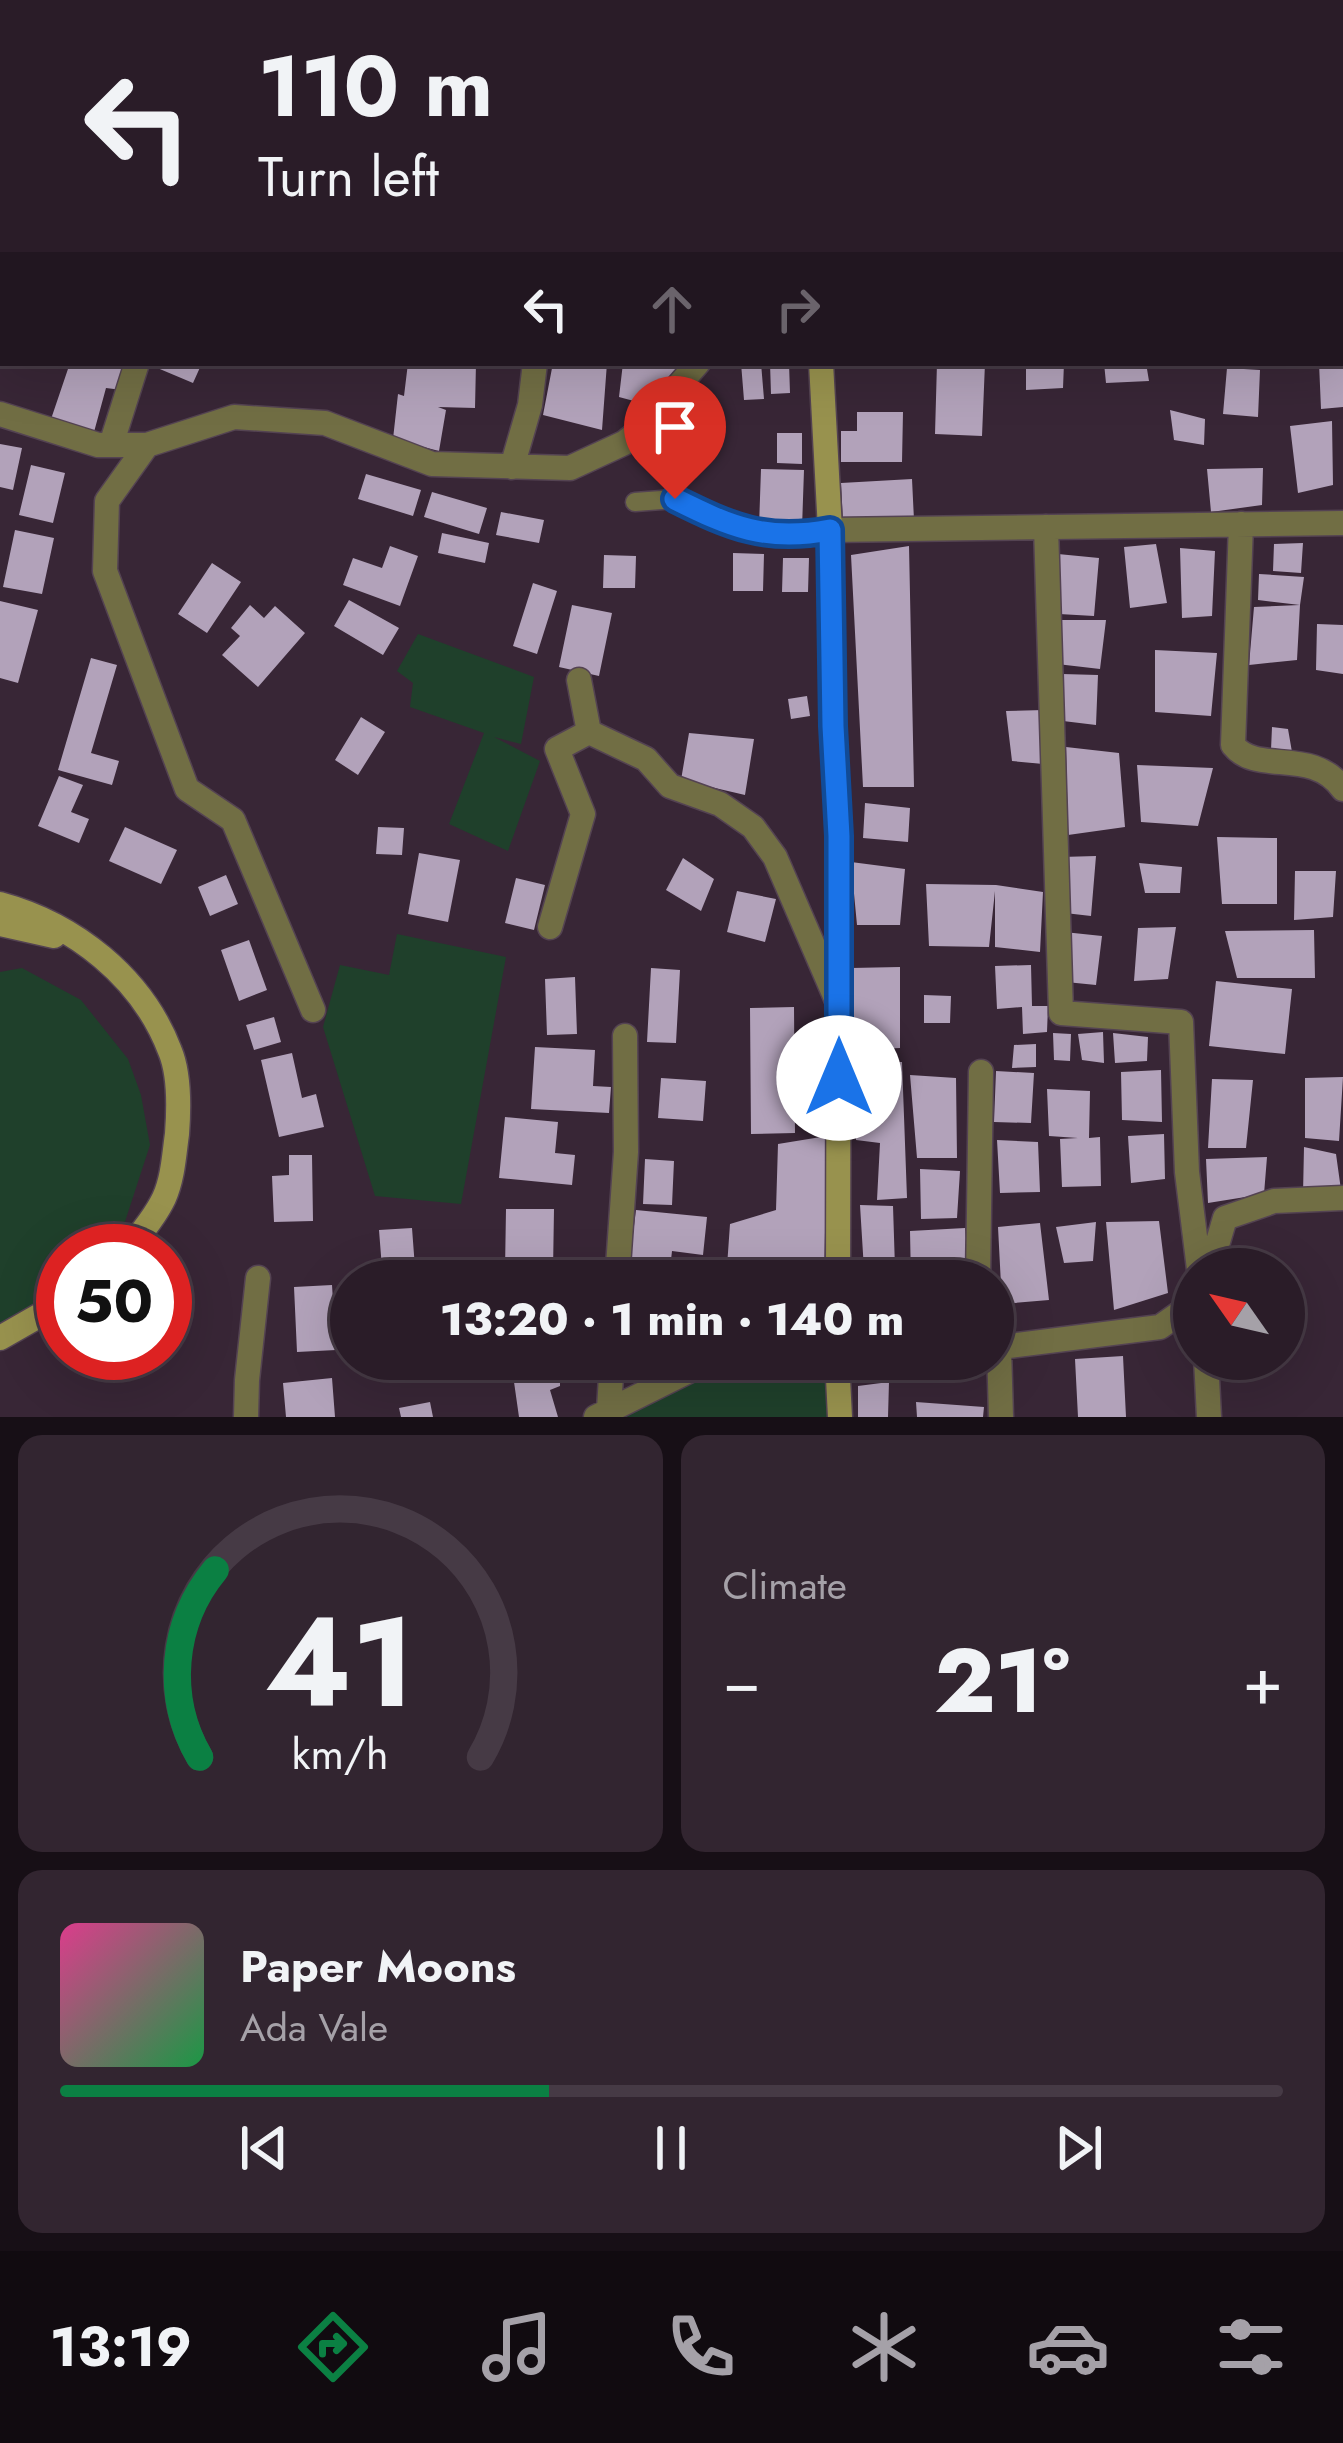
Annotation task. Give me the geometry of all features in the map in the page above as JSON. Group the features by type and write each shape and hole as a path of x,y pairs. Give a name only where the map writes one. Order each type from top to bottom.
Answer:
{"main road":[{"path":"820,366 839,836 838,1260"},
{"path":"5,911 100,956 125,978 172,1054 179,1112 173,1164 165,1196 147,1224"},
{"path":"0,1338 36,1317"},
{"path":"838,1380 840,1417"}],"street":[{"path":"112,446 136,366"},
{"path":"512,466 530,405 535,366"},
{"path":"0,414 98,445 147,445 234,417 325,424 432,464 570,468 639,431 695,366"},
{"path":"147,445 107,501 105,571 187,788 232,820 313,1010"},
{"path":"830,530 1343,523"},
{"path":"1241,524 1233,746 1245,757 1324,770 1343,789"},
{"path":"1046,527 1061,1013 1181,1022 1187,1172 1196,1248"},
{"path":"579,680 589,732"},
{"path":"589,732 646,759 670,787 719,804 753,827 775,857 839,1005"},
{"path":"550,927 584,814 557,749 589,732"},
{"path":"618,1260 626,1152 625,1036"},
{"path":"978,1260 981,1072"},
{"path":"1216,1248 1225,1218 1274,1201 1343,1198"},
{"path":"246,1417 258,1278"},
{"path":"1014,1346 1160,1327 1173,1318"},
{"path":"603,1413 608,1380"},
{"path":"603,1413 670,1380"},
{"path":"998,1380 1000,1417"},
{"path":"1207,1380 1209,1417"}],"lane":[{"path":"635,502 675,499 742,530 802,535 830,530"}],"green space":[{"path":"418,634 534,677 521,744 494,737 540,761 508,851 449,824 484,733 410,707 413,683 397,671"},
{"path":"397,934 506,957 461,1204 375,1196 323,1027 340,965 389,975"},
{"path":"22,968 81,1000 128,1059 141,1095 150,1145 124,1224 36,1224 36,1303 0,1326 0,972"},
{"path":"671,1380 838,1380 840,1417 596,1417"}],"building":[{"path":"69,366 129,366 122,390 106,388 91,443 49,425"},
{"path":"156,366 201,366 193,383"},
{"path":"408,366 476,366 475,408 438,407 446,410 439,451 393,439 398,394 404,396"},
{"path":"552,366 607,366 602,430 543,415"},
{"path":"623,366 687,367 660,408 619,397"},
{"path":"741,366 761,366 764,399 744,400"},
{"path":"770,366 789,366 790,393 771,394"},
{"path":"937,366 985,366 982,436 935,434"},
{"path":"1026,366 1064,366 1063,388 1026,390"},
{"path":"1104,366 1146,366 1149,381 1106,383"},
{"path":"1319,366 1343,366 1343,407 1321,409"},
{"path":"1227,368 1260,370 1258,417 1223,414"},
{"path":"1170,410 1205,419 1204,445 1174,440"},
{"path":"857,412 903,412 902,462 841,462 841,431 857,431"},
{"path":"1332,421 1333,485 1298,493 1290,426"},
{"path":"777,433 802,433 802,464 777,463"},
{"path":"0,444 22,448 13,490 0,487"},
{"path":"31,465 65,473 53,523 19,515"},
{"path":"1263,468 1262,505 1211,512 1207,469"},
{"path":"761,469 804,470 802,528 759,527"},
{"path":"366,474 421,490 413,516 358,499"},
{"path":"912,479 914,520 843,523 841,483"},
{"path":"432,492 487,508 479,534 424,517"},
{"path":"501,512 544,520 539,543 496,535"},
{"path":"15,530 54,538 42,594 3,587"},
{"path":"442,533 489,543 485,563 438,553"},
{"path":"1303,543 1301,573 1273,571 1274,544"},
{"path":"1156,544 1167,603 1130,608 1124,547"},
{"path":"390,546 418,556 400,606 343,585 353,558 382,568"},
{"path":"909,546 914,787 863,787 851,555"},
{"path":"1180,548 1215,551 1212,616 1182,618"},
{"path":"733,553 764,554 763,591 733,591"},
{"path":"1058,554 1099,558 1094,616 1059,614"},
{"path":"604,555 636,556 635,588 603,588"},
{"path":"783,558 809,558 808,592 782,592"},
{"path":"212,563 241,582 207,633 178,614"},
{"path":"1259,574 1304,577 1300,605 1258,600"},
{"path":"533,583 557,591 537,654 513,646"},
{"path":"349,600 399,628 383,655 334,626"},
{"path":"0,601 38,610 18,683 0,678"},
{"path":"250,605 264,618 275,606 305,633 258,687 222,655 240,636 231,628"},
{"path":"572,605 612,613 599,676 559,667"},
{"path":"1300,605 1297,660 1249,665 1254,607"},
{"path":"1060,620 1106,620 1100,669 1057,664"},
{"path":"1317,624 1343,625 1343,674 1316,670"},
{"path":"1155,650 1217,653 1211,716 1155,712"},
{"path":"91,658 117,665 91,753 119,761 112,785 58,770"},
{"path":"1062,674 1098,675 1096,725 1063,721"},
{"path":"807,696 810,716 791,719 788,699"},
{"path":"1044,710 1043,764 1012,761 1006,711"},
{"path":"361,717 385,732 358,775 335,760"},
{"path":"1272,727 1288,729 1292,752 1271,750"},
{"path":"689,733 754,739 745,795 681,780"},
{"path":"1066,747 1119,753 1125,827 1068,835"},
{"path":"1137,765 1213,768 1198,826 1141,822"},
{"path":"59,776 83,785 71,812 89,819 79,843 38,826"},
{"path":"865,803 910,808 908,842 863,838"},
{"path":"125,827 177,850 161,884 109,861"},
{"path":"378,827 404,828 402,855 376,854"},
{"path":"1217,837 1277,838 1277,904 1222,904"},
{"path":"419,853 460,860 448,922 408,914"},
{"path":"1096,856 1091,916 1065,913 1061,857"},
{"path":"683,858 714,879 701,911 666,890"},
{"path":"851,862 905,869 900,925 857,925"},
{"path":"1139,863 1182,867 1180,893 1145,893"},
{"path":"1295,871 1336,871 1333,917 1294,920"},
{"path":"226,875 238,904 210,916 198,887"},
{"path":"516,878 545,885 534,930 505,923"},
{"path":"926,884 996,885 1043,892 1040,952 995,947 995,891 989,947 929,946"},
{"path":"737,891 776,899 765,942 727,932"},
{"path":"1176,927 1168,979 1134,981 1138,928"},
{"path":"1314,930 1315,978 1237,978 1225,931"},
{"path":"1064,932 1102,936 1096,985 1066,982"},
{"path":"249,940 267,990 239,1001 221,950"},
{"path":"1031,965 1032,1006 1048,1006 1047,1032 1023,1034 1022,1007 997,1009 995,966"},
{"path":"900,967 900,1048 854,1050 851,968"},
{"path":"651,968 680,970 676,1043 647,1042"},
{"path":"575,977 577,1034 547,1035 545,979"},
{"path":"1216,981 1292,989 1285,1054 1209,1046"},
{"path":"924,995 951,996 950,1023 924,1023"},
{"path":"794,1007 795,1133 751,1134 750,1008"},
{"path":"274,1017 281,1042 254,1050 246,1025"},
{"path":"1103,1032 1104,1063 1082,1060 1078,1034"},
{"path":"1053,1033 1071,1034 1070,1061 1054,1060"},
{"path":"1113,1033 1148,1037 1147,1061 1115,1063"},
{"path":"1036,1044 1036,1067 1012,1068 1014,1045"},
{"path":"535,1047 595,1050 593,1086 611,1087 609,1113 531,1109"},
{"path":"292,1053 302,1098 316,1094 324,1127 279,1137 261,1060"},
{"path":"858,1062 902,1062 907,1198 877,1200 880,1143 856,1140"},
{"path":"1161,1070 1162,1122 1122,1120 1121,1072"},
{"path":"996,1071 1034,1073 1031,1123 994,1122"},
{"path":"910,1075 956,1078 957,1158 917,1158"},
{"path":"1343,1077 1339,1141 1305,1138 1305,1078"},
{"path":"661,1078 706,1081 703,1121 658,1118"},
{"path":"1212,1079 1253,1080 1246,1148 1208,1148"},
{"path":"1047,1089 1090,1091 1089,1138 1100,1137 1101,1186 1062,1187 1060,1139 1078,1138 1049,1136"},
{"path":"505,1117 558,1122 555,1153 575,1155 572,1185 499,1178"},
{"path":"1164,1134 1165,1179 1131,1183 1128,1136"},
{"path":"827,1136 824,1260 727,1260 730,1224 776,1210 778,1144"},
{"path":"997,1140 1038,1142 1040,1192 1000,1193"},
{"path":"1304,1147 1336,1154 1341,1190 1303,1194"},
{"path":"289,1155 312,1155 313,1221 274,1222 272,1176 289,1175"},
{"path":"1267,1157 1264,1194 1208,1203 1206,1159"},
{"path":"645,1159 674,1161 672,1205 643,1204"},
{"path":"920,1169 960,1171 957,1218 921,1219"},
{"path":"860,1205 893,1206 895,1260 863,1260"},
{"path":"506,1209 554,1209 553,1260 505,1260"},
{"path":"636,1210 707,1217 703,1255 672,1251 671,1260 630,1260"},
{"path":"1159,1221 1168,1293 1114,1310 1106,1222"},
{"path":"1096,1222 1093,1261 1064,1263 1056,1227"},
{"path":"1040,1223 1049,1300 1014,1303 1014,1260 1000,1260 998,1227"},
{"path":"412,1228 414,1260 381,1260 379,1230"},
{"path":"965,1228 968,1260 911,1260 910,1231"},
{"path":"330,1285 330,1350 297,1352 294,1287"},
{"path":"1123,1356 1126,1417 1078,1417 1075,1359"},
{"path":"330,1378 335,1417 286,1417 283,1383"},
{"path":"514,1380 560,1380 560,1386 550,1390 558,1417 519,1417"},
{"path":"889,1382 888,1417 858,1417 858,1386"},
{"path":"430,1402 433,1417 401,1417 399,1408"},
{"path":"916,1402 984,1407 983,1417 917,1417"}],"route":[{"path":"675,499 742,530 802,535 830,530 839,836 839,1078"}]}
